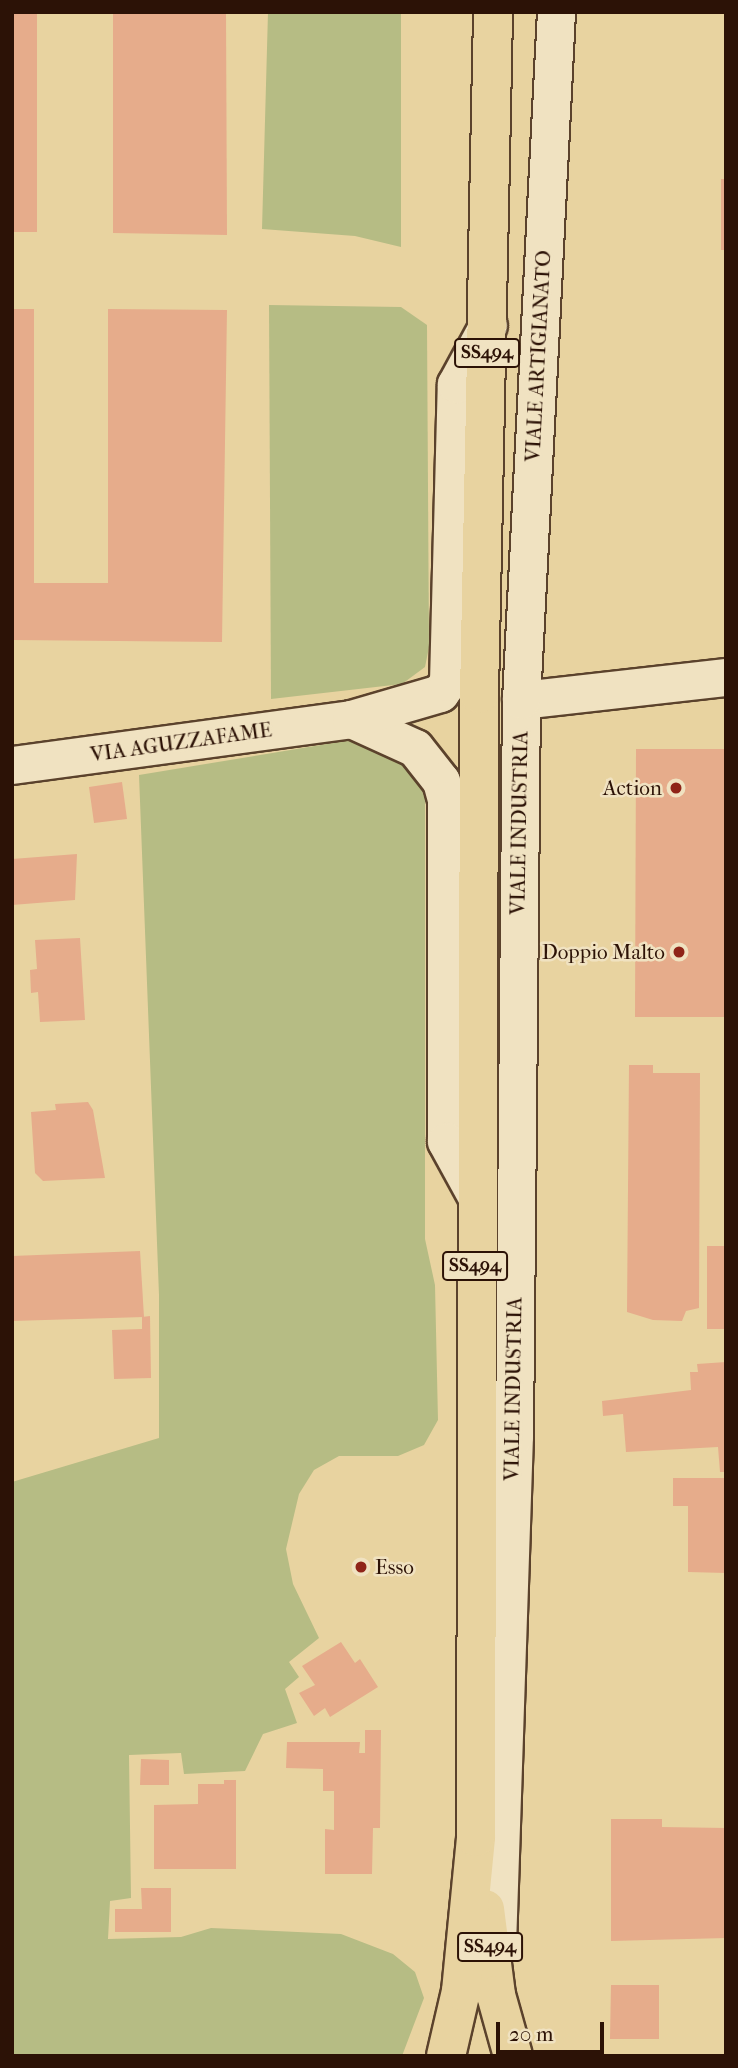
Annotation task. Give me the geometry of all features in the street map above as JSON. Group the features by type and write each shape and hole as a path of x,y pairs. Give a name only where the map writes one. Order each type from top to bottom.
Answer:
{"main road":[{"name":"SS494","path":"488,325 493,12"},
{"name":"VIALE INDUSTRIA","path":"446,2056 461,1991 476,1837 475,1194 479,694 488,325"},
{"name":"VIALE INDUSTRIA","path":"476,1837 496,1995 513,2056"}],"street":[{"name":"VIALE ARTIGIANATO","path":"521,700 556,12"},
{"name":"VIA AGUZZAFAME","path":"12,765 351,719 428,699 448,682 456,384 488,325"},
{"path":"521,700 726,677"},
{"name":"VIALE INDUSTRIA","path":"496,1995 514,1436 521,700"},
{"path":"351,719 415,748 441,781 446,800 446,1141 475,1194"}],"green space":[{"path":"268,12 401,12 401,247 355,236 262,229"},
{"path":"269,305 401,307 427,325 429,647 425,667 402,684 271,699"},
{"path":"345,741 366,742 393,753 415,770 425,799 425,1239 435,1285 438,1420 424,1445 398,1456 339,1456 314,1470 299,1494 286,1549 293,1584 319,1638 289,1662 299,1677 285,1689 297,1723 263,1734 245,1771 184,1774 181,1753 129,1755 131,1898 110,1901 108,1939 181,1937 211,1928 341,1934 393,1954 415,1972 424,1998 402,2056 12,2056 12,1482 159,1438 159,1295 139,775"}],"building":[{"path":"12,12 37,12 37,232 12,232"},
{"path":"113,12 226,12 227,235 113,233"},
{"path":"721,179 726,179 726,250 721,250"},
{"path":"12,309 34,309 34,583 108,583 108,309 227,310 222,642 12,640"},
{"path":"636,749 726,749 726,1017 635,1017"},
{"path":"122,782 127,819 94,823 89,787"},
{"path":"77,854 75,900 12,905 12,859"},
{"path":"80,938 85,1020 40,1022 38,992 31,993 30,970 37,969 35,940"},
{"path":"629,1065 653,1065 653,1073 700,1073 699,1308 686,1311 682,1321 653,1320 627,1312"},
{"path":"88,1102 93,1110 105,1178 43,1181 35,1173 31,1112 56,1110 55,1104"},
{"path":"707,1246 726,1246 726,1329 707,1329"},
{"path":"140,1251 144,1317 12,1321 12,1256"},
{"path":"150,1316 151,1378 114,1379 112,1330 142,1329 142,1317"},
{"path":"726,1362 726,1472 720,1472 718,1447 626,1452 623,1414 603,1416 602,1401 691,1390 690,1372 698,1372 697,1364"},
{"path":"673,1478 726,1478 726,1573 688,1572 688,1506 673,1506"},
{"path":"341,1642 355,1663 360,1659 378,1687 330,1717 325,1708 314,1716 299,1693 315,1685 302,1666"},
{"path":"365,1730 381,1730 380,1828 373,1828 372,1874 325,1874 325,1829 334,1830 334,1791 323,1791 323,1769 286,1768 287,1742 360,1742 359,1753 365,1753"},
{"path":"141,1759 169,1760 169,1785 140,1785"},
{"path":"224,1780 236,1780 236,1869 154,1869 154,1805 198,1804 198,1784 224,1784"},
{"path":"611,1819 662,1819 662,1827 726,1828 726,1938 611,1941"},
{"path":"141,1888 171,1888 171,1932 115,1932 115,1909 142,1909"},
{"path":"611,1985 659,1985 659,2039 610,2039"}],"place":[{"name":"Action","path":"676,788"},
{"name":"Doppio Malto","path":"679,952"},
{"name":"Esso","path":"361,1567"}]}
